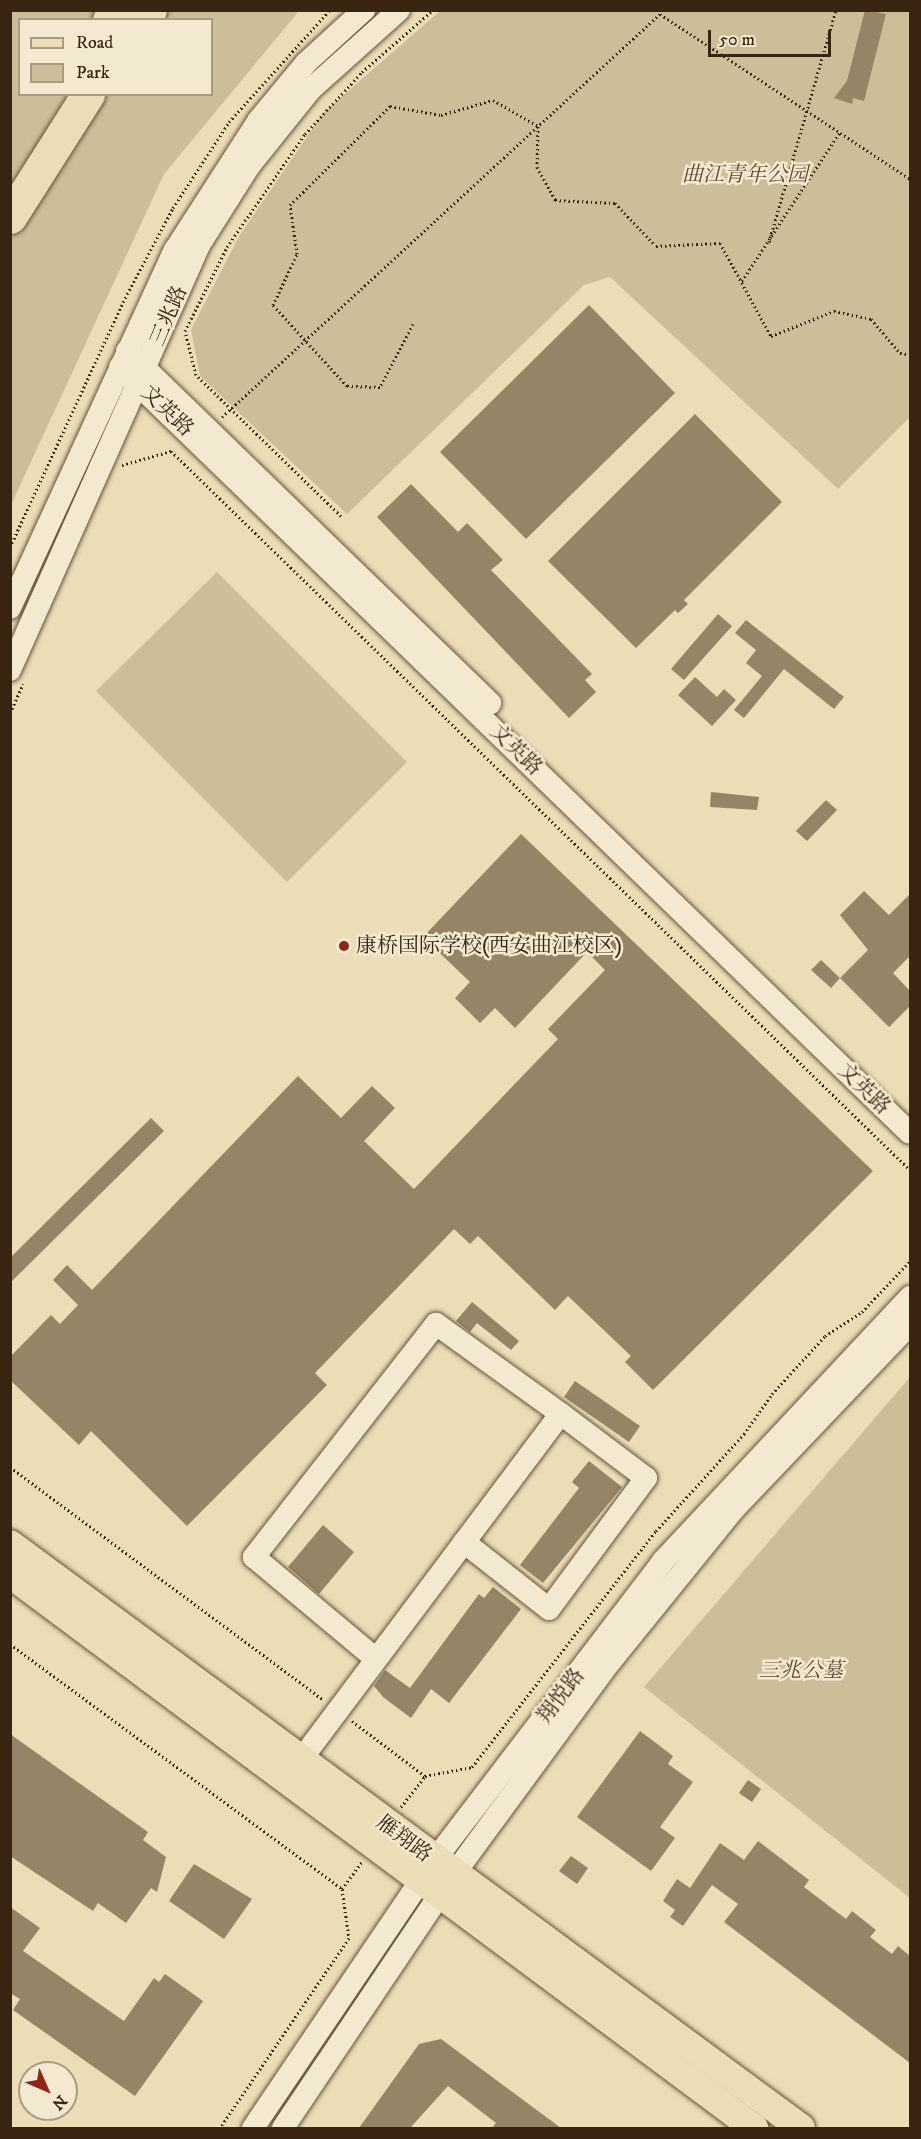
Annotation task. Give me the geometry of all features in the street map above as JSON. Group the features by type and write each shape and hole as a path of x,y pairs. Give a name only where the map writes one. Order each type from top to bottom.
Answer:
{"highway":[{"path":"10,192 61,96"},
{"path":"10,217 86,96"}],"main road":[{"name":"雁翔路","path":"10,1544 300,1761 437,1878 754,2128"},
{"name":"雁翔路","path":"10,1574 437,1878 801,2128"}],"street":[{"name":"三兆路","path":"10,608 175,250 258,121 306,63 364,10"},
{"name":"三兆路","path":"18,676 198,247 249,166 311,89 399,10"},
{"name":"文英路","path":"123,359 910,1133"},
{"name":"文英路","path":"143,377 208,429 910,1112"},
{"name":"翔悦路","path":"253,2128 437,1878 663,1561 910,1297"},
{"path":"375,1658 254,1557 436,1324 646,1478 549,1609 464,1542"},
{"name":"翔悦路","path":"283,2128 437,1878 733,1510 910,1324"},
{"path":"300,1761 336,1709 561,1414"}],"path":[{"path":"341,516 196,375 185,330 227,247 304,134 362,72 433,10"},
{"path":"769,242 836,10"},
{"path":"208,429 660,14 910,179"},
{"path":"413,324 380,387 347,386 273,305 297,254 290,206 390,106 441,115 493,100 538,126"},
{"path":"538,126 537,167 555,200 615,203 656,246 720,243 771,336 834,311 871,319 900,353 910,354"},
{"path":"741,282 840,132"},
{"path":"117,476 122,465 171,452 910,1170"},
{"path":"10,713 18,676"},
{"path":"10,1467 425,1776"},
{"path":"10,1644 342,1889 349,1938 220,2128"}],"green space":[{"path":"11,11 299,11 164,174 11,505"},
{"name":"曲江青年公园","path":"440,11 910,11 910,417 838,489 610,277 584,285 347,514 200,376 191,330 238,238 323,113"},
{"path":"217,572 407,762 287,882 96,691"},
{"name":"三兆公墓","path":"910,1377 910,1898 644,1687"}],"building":[{"path":"865,10 886,14 864,101 853,98 852,104 834,98 847,81"},
{"path":"589,305 675,393 526,539 440,452"},
{"path":"695,414 782,502 684,600 688,604 678,613 675,610 636,648 548,561"},
{"path":"411,484 458,532 467,523 503,560 491,570 592,674 585,680 596,692 569,718 377,517"},
{"path":"718,614 732,626 684,680 671,669"},
{"path":"746,620 844,697 834,709 784,669 744,718 734,710 762,676 746,663 756,650 735,633"},
{"path":"695,677 717,697 724,689 736,700 712,726 678,695"},
{"path":"711,792 759,797 757,810 710,807"},
{"path":"826,800 837,810 807,841 796,831"},
{"path":"521,834 873,1171 653,1390 625,1362 631,1356 568,1296 555,1310 478,1236 470,1244 454,1229 315,1373 327,1385 187,1526 91,1431 79,1445 10,1380 10,1357 51,1315 60,1324 78,1305 53,1280 67,1265 92,1290 298,1076 341,1118 372,1086 395,1108 364,1141 414,1189 558,1039 548,1029 605,970 587,952 515,1028 495,1008 480,1023 455,998 470,982 423,937"},
{"path":"864,891 889,915 910,894 910,956 893,973 910,991 910,1006 889,1027 840,978 868,950 840,915"},
{"path":"821,960 840,978 831,988 811,970"},
{"path":"151,1118 164,1131 10,1283 10,1258"},
{"path":"472,1302 519,1341 511,1350 477,1323 470,1332 456,1321"},
{"path":"575,1381 640,1426 629,1442 564,1397"},
{"path":"589,1461 622,1487 543,1583 520,1565 579,1488 572,1482"},
{"path":"323,1525 354,1552 319,1594 288,1567"},
{"path":"493,1587 521,1609 449,1703 431,1689 411,1718 383,1697 374,1686 385,1670 410,1688 479,1594 484,1598"},
{"path":"640,1731 673,1756 668,1764 693,1782 660,1827 675,1838 651,1871 577,1817"},
{"path":"10,1734 148,1832 143,1840 166,1857 157,1892 151,1888 126,1923 98,1903 93,1911 10,1856"},
{"path":"748,1780 761,1789 752,1802 739,1793"},
{"path":"758,1841 809,1880 804,1887 846,1919 852,1911 876,1930 870,1937 892,1954 898,1946 910,1956 910,2063 724,1922 738,1904 712,1885 683,1926 670,1917 675,1910 663,1901 677,1879 690,1888 720,1843 744,1860"},
{"path":"571,1856 588,1868 577,1884 559,1871"},
{"path":"194,1864 252,1899 224,1939 169,1901"},
{"path":"10,1907 40,1928 23,1951 124,2021 154,1978 159,1982 165,1974 203,2001 135,2096 13,2010 20,1999 10,1993"},
{"path":"441,2039 561,2128 492,2128 496,2123 448,2086 410,2128 359,2128 419,2044"}],"place":[{"name":"康桥国际学校(西安曲江校区)","path":"344,946"}]}
